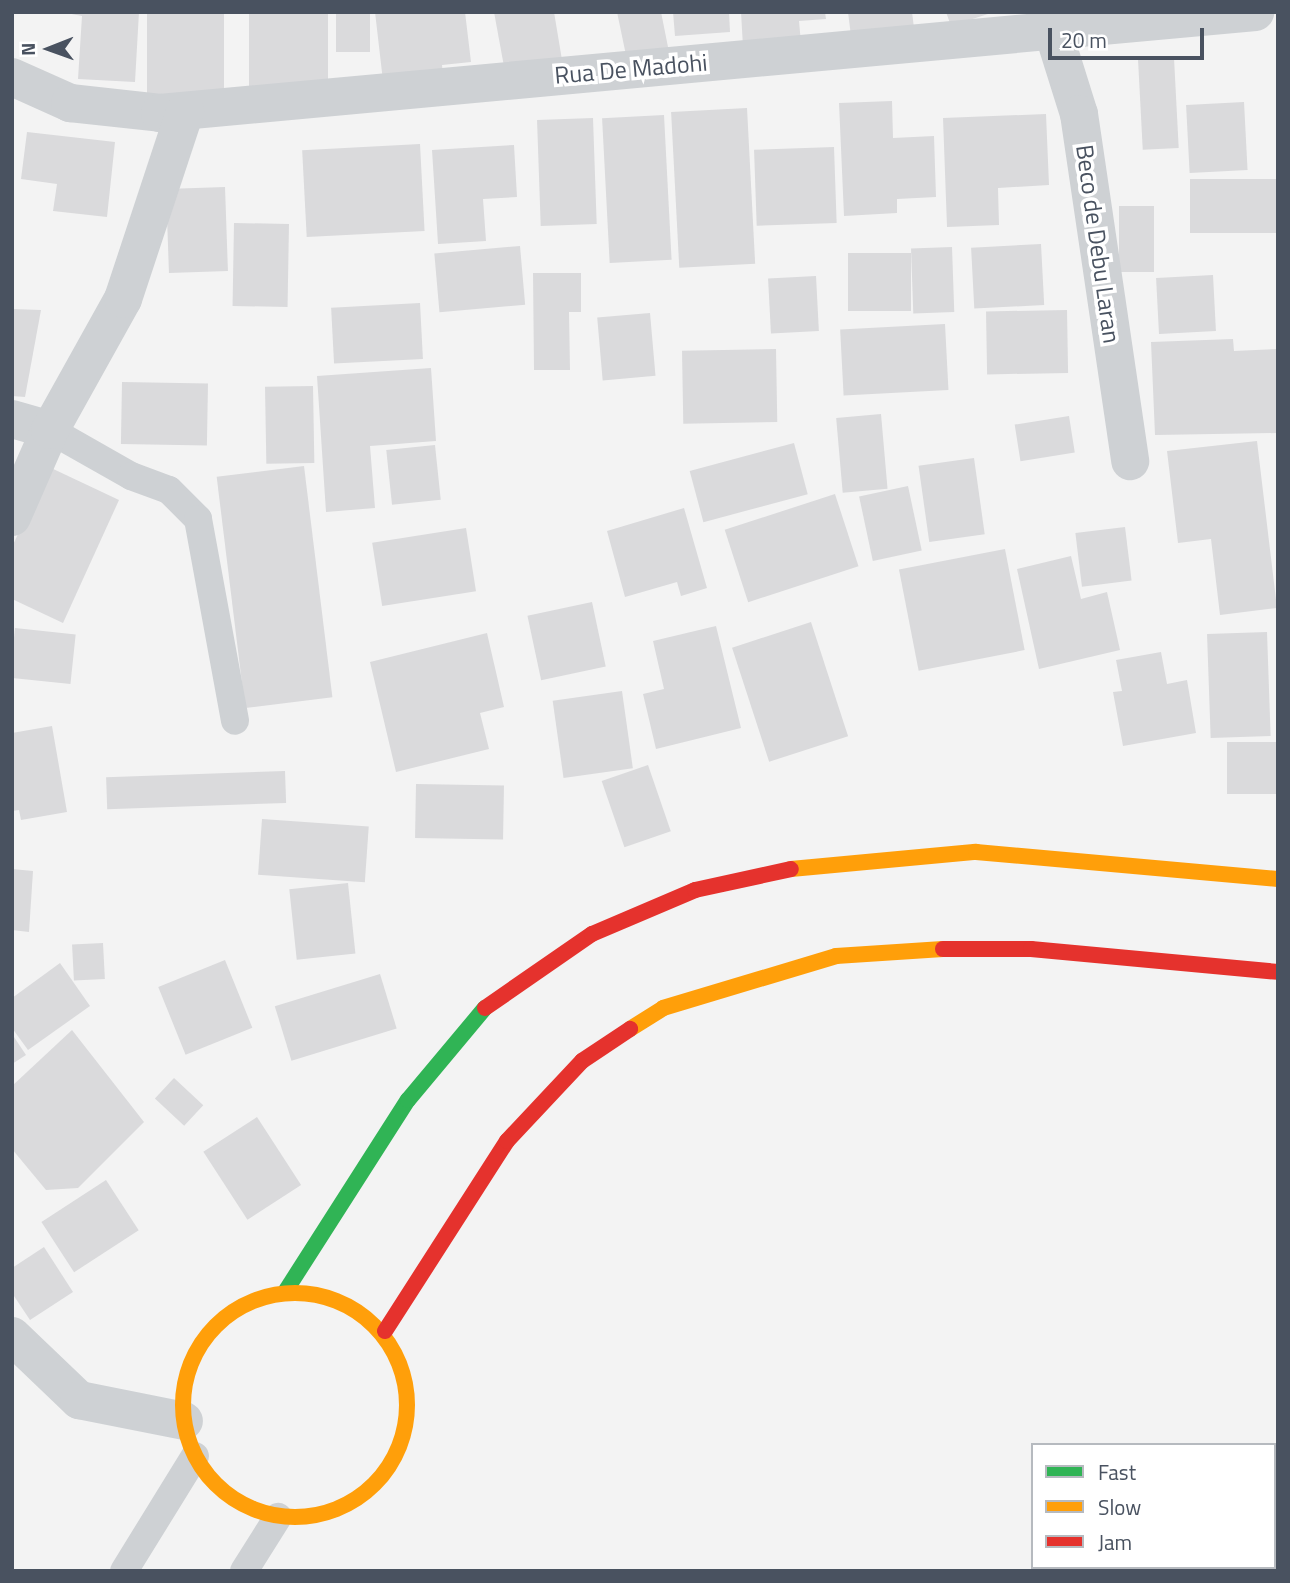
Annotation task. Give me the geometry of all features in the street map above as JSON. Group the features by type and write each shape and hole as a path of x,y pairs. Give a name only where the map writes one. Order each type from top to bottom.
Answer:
{"street":[{"name":"Rua De Madohi","path":"12,77 70,103 160,113 1050,21 1255,12"},
{"name":"Beco de Debu Laran","path":"1050,21 1079,114 1130,461"},
{"path":"12,517 29,488 50,430 123,299 185,111"},
{"path":"12,419 50,430"},
{"path":"285,1292 408,1100 485,1008 592,934 695,890 811,864 976,852 1278,879"},
{"path":"385,1331 507,1141 582,1061 663,1008 836,956 915,949 1031,949 1278,972"},
{"path":"285,1292 325,1295 361,1313 385,1331 403,1373 407,1423 392,1465 362,1497 332,1511 278,1517 244,1506 215,1485 189,1438 185,1384 197,1350 220,1321 240,1308 285,1292"},
{"path":"12,1336 79,1399 189,1438"}],"lane":[{"path":"50,430 131,476 169,490 198,519 235,721"},
{"path":"124,1571 189,1438"},
{"path":"244,1571 278,1517"}],"building":[{"path":"61,12 139,12 135,82 78,79 82,16"},
{"path":"147,12 224,12 224,96 147,96"},
{"path":"249,12 328,12 328,95 249,95"},
{"path":"336,12 370,12 370,52 336,52"},
{"path":"375,12 465,12 471,62 442,65 443,75 383,81"},
{"path":"494,12 554,12 562,60 505,72"},
{"path":"617,12 661,12 669,52 627,60"},
{"path":"673,12 729,12 730,32 675,36"},
{"path":"741,12 825,12 826,19 799,21 801,43 743,47"},
{"path":"848,12 912,12 915,36 852,44"},
{"path":"946,12 991,12 991,13 951,26"},
{"path":"1174,58 1179,148 1143,150 1138,60"},
{"path":"892,101 893,138 934,136 936,197 897,199 897,213 844,216 839,103"},
{"path":"1244,102 1248,170 1190,173 1186,105"},
{"path":"747,108 755,264 679,268 671,112"},
{"path":"1046,114 1049,185 998,188 999,225 947,227 943,118"},
{"path":"664,115 672,260 610,263 602,118"},
{"path":"593,118 597,224 541,226 537,120"},
{"path":"27,132 115,142 107,217 53,211 57,184 21,179"},
{"path":"420,144 425,231 307,237 302,150"},
{"path":"514,145 517,197 483,199 486,241 438,244 432,150"},
{"path":"834,147 837,223 757,226 754,150"},
{"path":"1190,179 1278,179 1278,233 1190,233"},
{"path":"225,187 228,271 169,273 166,189"},
{"path":"1119,206 1154,206 1154,272 1119,272"},
{"path":"234,223 289,224 288,307 233,306"},
{"path":"1041,244 1044,305 974,309 971,248"},
{"path":"520,246 525,305 439,312 434,253"},
{"path":"952,247 954,312 913,313 911,248"},
{"path":"848,253 911,253 911,311 848,311"},
{"path":"533,273 581,273 581,312 569,312 570,370 534,370"},
{"path":"1213,275 1216,331 1159,334 1156,278"},
{"path":"816,276 819,331 771,333 768,279"},
{"path":"420,303 423,359 334,364 331,308"},
{"path":"12,309 41,310 25,397 12,396"},
{"path":"1067,310 1068,373 987,374 986,311"},
{"path":"650,313 655,376 603,380 597,318"},
{"path":"945,324 948,390 844,395 840,329"},
{"path":"1233,339 1234,351 1278,349 1278,433 1155,435 1151,342"},
{"path":"776,349 777,422 683,424 682,351"},
{"path":"431,368 436,441 370,446 375,508 326,512 317,376"},
{"path":"122,382 208,384 207,445 121,444"},
{"path":"313,386 314,463 266,464 265,387"},
{"path":"881,414 888,489 843,493 836,418"},
{"path":"1069,416 1075,453 1020,461 1015,425"},
{"path":"1257,441 1277,608 1220,615 1211,539 1178,543 1167,451"},
{"path":"794,443 808,494 703,522 690,471"},
{"path":"435,445 441,500 392,505 386,450"},
{"path":"974,458 985,534 929,542 919,466"},
{"path":"304,466 332,697 245,708 217,477"},
{"path":"49,467 119,500 63,623 12,599 12,547"},
{"path":"908,486 922,551 873,561 859,496"},
{"path":"835,494 858,566 748,602 725,530"},
{"path":"684,508 707,588 681,596 677,582 625,597 607,531"},
{"path":"1125,527 1132,581 1082,587 1075,533"},
{"path":"466,528 476,591 382,606 372,543"},
{"path":"1005,549 1025,650 919,671 899,570"},
{"path":"1071,556 1081,599 1107,592 1120,650 1039,669 1017,569"},
{"path":"592,602 606,667 541,680 527,616"},
{"path":"811,622 848,736 769,762 732,648"},
{"path":"716,626 741,728 656,749 643,694 664,689 653,641"},
{"path":"15,628 76,634 70,684 12,678"},
{"path":"1267,632 1271,736 1211,738 1207,634"},
{"path":"487,633 504,707 480,713 489,749 396,772 370,662"},
{"path":"1161,652 1167,684 1187,680 1196,733 1123,746 1113,692 1122,691 1116,660"},
{"path":"622,691 633,768 564,778 553,701"},
{"path":"52,726 67,812 21,820 19,810 12,811 12,733"},
{"path":"1227,742 1278,742 1278,794 1227,794"},
{"path":"648,765 671,831 624,847 602,781"},
{"path":"285,771 286,803 107,809 106,777"},
{"path":"416,784 504,786 503,840 415,838"},
{"path":"262,819 369,826 365,882 258,875"},
{"path":"12,869 33,871 29,932 12,930"},
{"path":"348,883 355,954 297,960 289,889"},
{"path":"103,943 105,979 74,981 72,945"},
{"path":"225,960 252,1028 186,1055 158,987"},
{"path":"60,963 90,1006 28,1050 12,1028 12,998"},
{"path":"380,974 397,1029 291,1061 275,1006"},
{"path":"72,1030 144,1122 78,1188 46,1190 12,1149 12,1086"},
{"path":"12,1034 26,1055 12,1064"},
{"path":"174,1078 203,1105 184,1126 155,1098"},
{"path":"257,1117 301,1185 247,1220 203,1152"},
{"path":"106,1180 139,1230 74,1272 41,1222"},
{"path":"44,1247 73,1292 30,1320 12,1293 12,1268"}],"traffic: fast":[{"path":"285,1292 408,1100 485,1008"}],"traffic: slow":[{"path":"791,869 976,852 1278,879"},
{"path":"630,1029 663,1008 836,956 943,949"},
{"path":"284,1293 306,1293 348,1306 366,1318 382,1334 399,1362 407,1405 399,1448 382,1476 366,1492 338,1509 306,1517 284,1517 242,1504 224,1492 208,1476 191,1448 183,1416 183,1394 196,1352 208,1334 224,1318 252,1301 284,1293"}],"traffic: jam":[{"path":"485,1008 592,934 695,890 791,869"},
{"path":"943,949 1031,949 1278,972"},
{"path":"385,1331 507,1141 582,1061 630,1029"}]}
